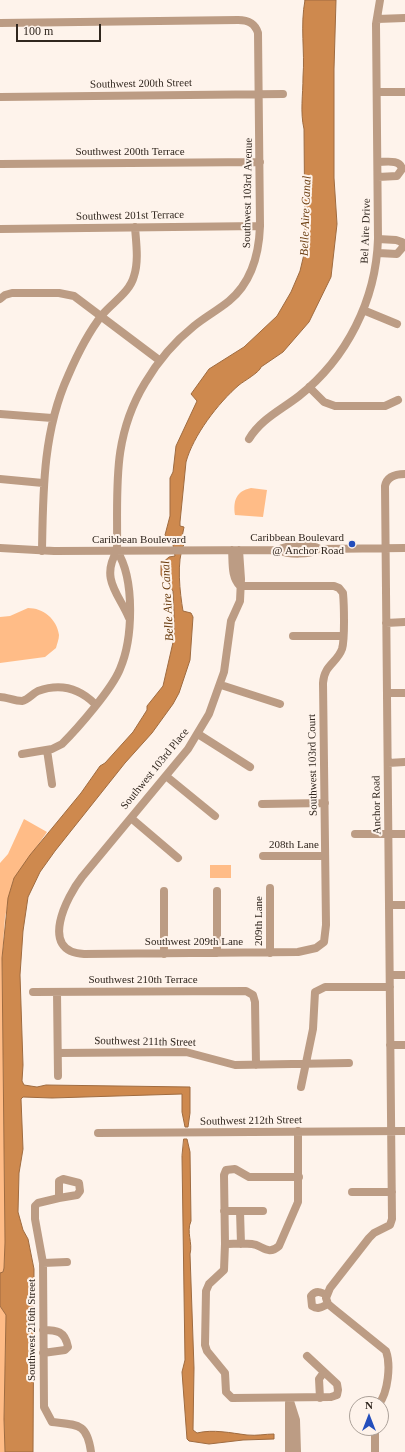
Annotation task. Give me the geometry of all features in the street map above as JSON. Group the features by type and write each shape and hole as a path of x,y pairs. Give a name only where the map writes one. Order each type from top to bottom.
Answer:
{"street":[{"name":"Bel Aire Drive","path":"249,439 263,421 309,387 341,352 363,310 373,282 378,253 377,19 380,0"},
{"path":"377,19 405,18"},
{"name":"Southwest 103rd Avenue","path":"0,23 238,20 247,21 254,25 259,37 260,226 259,247 256,262 241,289 229,301 182,336 160,360 134,404 121,443 117,473 117,551 123,560 130,593 131,613 129,618 128,644 120,669 95,704 62,744 56,748 22,754"},
{"path":"377,92 405,92"},
{"name":"Southwest 200th Street","path":"0,97 283,94"},
{"name":"Southwest 200th Terrace","path":"0,164 260,162"},
{"path":"378,162 396,162 400,164 402,169 397,176 378,177"},
{"name":"Southwest 201st Terrace","path":"0,229 260,226"},
{"path":"42,551 44,482 52,418 68,376 86,341 102,316 128,288 134,277 136,266 135,227"},
{"path":"378,239 398,240 402,242 403,247 397,254 378,253"},
{"path":"1,298 12,294 66,294 77,298 160,360"},
{"path":"363,310 397,324"},
{"path":"309,387 324,402 335,406 385,406 398,400"},
{"path":"0,414 52,418"},
{"name":"Anchor Road","path":"392,1131 385,486 388,480 396,475 405,474"},
{"path":"0,479 44,482"},
{"name":"Caribbean Boulevard","path":"0,548 42,551 278,550 285,553 314,552 320,549 405,548"},
{"name":"Southwest 103rd Place","path":"68,949 61,941 59,931 61,916 68,899 78,882 166,776 198,734 210,714 221,685 228,653 230,624 233,614 240,604 240,586 235,550"},
{"name":"Southwest 103rd Avenue","path":"117,551 111,560 111,574 114,592 129,618"},
{"path":"111,574 125,573"},
{"name":"Southwest 103rd Court","path":"240,586 332,586 340,589 343,596 342,649 338,657 328,666 324,679 325,936 320,946"},
{"path":"386,622 405,622"},
{"path":"293,636 343,636"},
{"path":"221,685 280,704"},
{"path":"0,697 23,700 39,691 59,688 79,691 95,704"},
{"path":"387,693 405,692"},
{"path":"198,734 250,767"},
{"path":"47,750 52,784"},
{"path":"388,763 405,762"},
{"path":"166,776 215,816"},
{"path":"262,804 325,803"},
{"path":"131,818 178,858"},
{"path":"355,834 405,834"},
{"name":"208th Lane","path":"263,856 325,856"},
{"name":"209th Lane","path":"270,888 270,953"},
{"path":"164,891 164,954"},
{"path":"217,891 217,953"},
{"path":"389,905 405,905"},
{"name":"Southwest 209th Lane","path":"68,949 84,954 270,953 302,952 320,946"},
{"path":"390,976 405,975"},
{"path":"301,1087 313,1029 313,995 319,989 390,987"},
{"name":"Southwest 210th Terrace","path":"33,992 242,990 251,994 256,1002 256,1065"},
{"path":"57,992 58,1076"},
{"path":"390,1045 405,1045"},
{"name":"Southwest 211th Street","path":"58,1053 186,1052 200,1054 229,1064 256,1065 349,1063"},
{"path":"225,1244 255,1244 267,1250 274,1250 279,1246 298,1206 298,1131"},
{"path":"383,1396 386,1391 386,1350 328,1299 369,1238 374,1233 390,1224 392,1219 392,1131"},
{"name":"Southwest 212th Street","path":"98,1133 405,1131"},
{"path":"299,1177 249,1177 238,1170 229,1169 224,1175 224,1270 207,1286 206,1348 225,1373 226,1392 230,1397 334,1397 338,1393 337,1384 307,1356"},
{"path":"352,1192 392,1192"},
{"name":"Southwest 216th Street","path":"59,1198 38,1203 35,1206 34,1220 43,1263 44,1407 46,1414 52,1422 78,1426 85,1430 89,1438 91,1452"},
{"path":"224,1211 263,1211"},
{"path":"240,1211 240,1244"},
{"path":"43,1263 67,1262"},
{"path":"43,1330 57,1330 62,1334 68,1347 66,1350 43,1352"},
{"path":"320,1398 319,1382 324,1372"},
{"path":"289,1398 295,1416 289,1452"},
{"path":"293,1425 297,1452"},
{"path":"375,1436 375,1452"}],"shaded area":[{"path":"251,488 267,490 263,517 235,515 235,501 237,497 246,489"},
{"path":"28,608 44,612 52,619 58,629 59,635 56,648 45,657 0,663 0,617 10,616"},
{"path":"24,819 47,832 13,881 5,917 2,958 5,1242 4,1268 3,1272 0,1273 0,863 8,854"},
{"path":"210,865 231,865 231,878 210,878"},
{"path":"0,1306 6,1315 4,1419 5,1452 0,1452"}],"water":[{"name":"Belle Aire Canal","path":"305,0 336,0 334,69 334,178 337,224 331,277 309,322 283,352 261,367 255,374 231,392 207,420 189,452 186,462 180,522 180,526 184,527 181,542 184,544 179,568 183,611 191,613 193,617 190,660 179,693 152,733 125,763 40,872 28,897 23,931 20,975 23,1065 22,1081 24,1085 37,1087 46,1085 190,1087 190,1113 188,1127 185,1127 182,1112 182,1094 52,1098 23,1097 21,1099 23,1149 19,1173 18,1212 23,1230 28,1239 34,1269 33,1452 5,1452 4,1419 6,1315 0,1306 0,1273 3,1272 4,1268 5,1242 2,958 8,898 14,878 30,855 81,793 100,766 105,763 133,732 147,710 147,706 163,686 174,638 174,613 173,591 161,575 161,564 169,557 175,556 173,545 165,535 170,516 170,478 173,472 176,446 197,401 191,394 209,369 244,347 277,316 291,292 300,271 305,250 304,129 302,110 303,19"},
{"path":"184,1139 187,1139 190,1152 191,1221 189,1229 191,1246 194,1368 193,1430 197,1433 216,1431 251,1435 274,1434 274,1439 243,1440 209,1444 189,1441 187,1439 182,1372 185,1360 182,1156"}],"place":[{"name":"Caribbean Boulevard @ Anchor Road","path":"352,544"}]}
